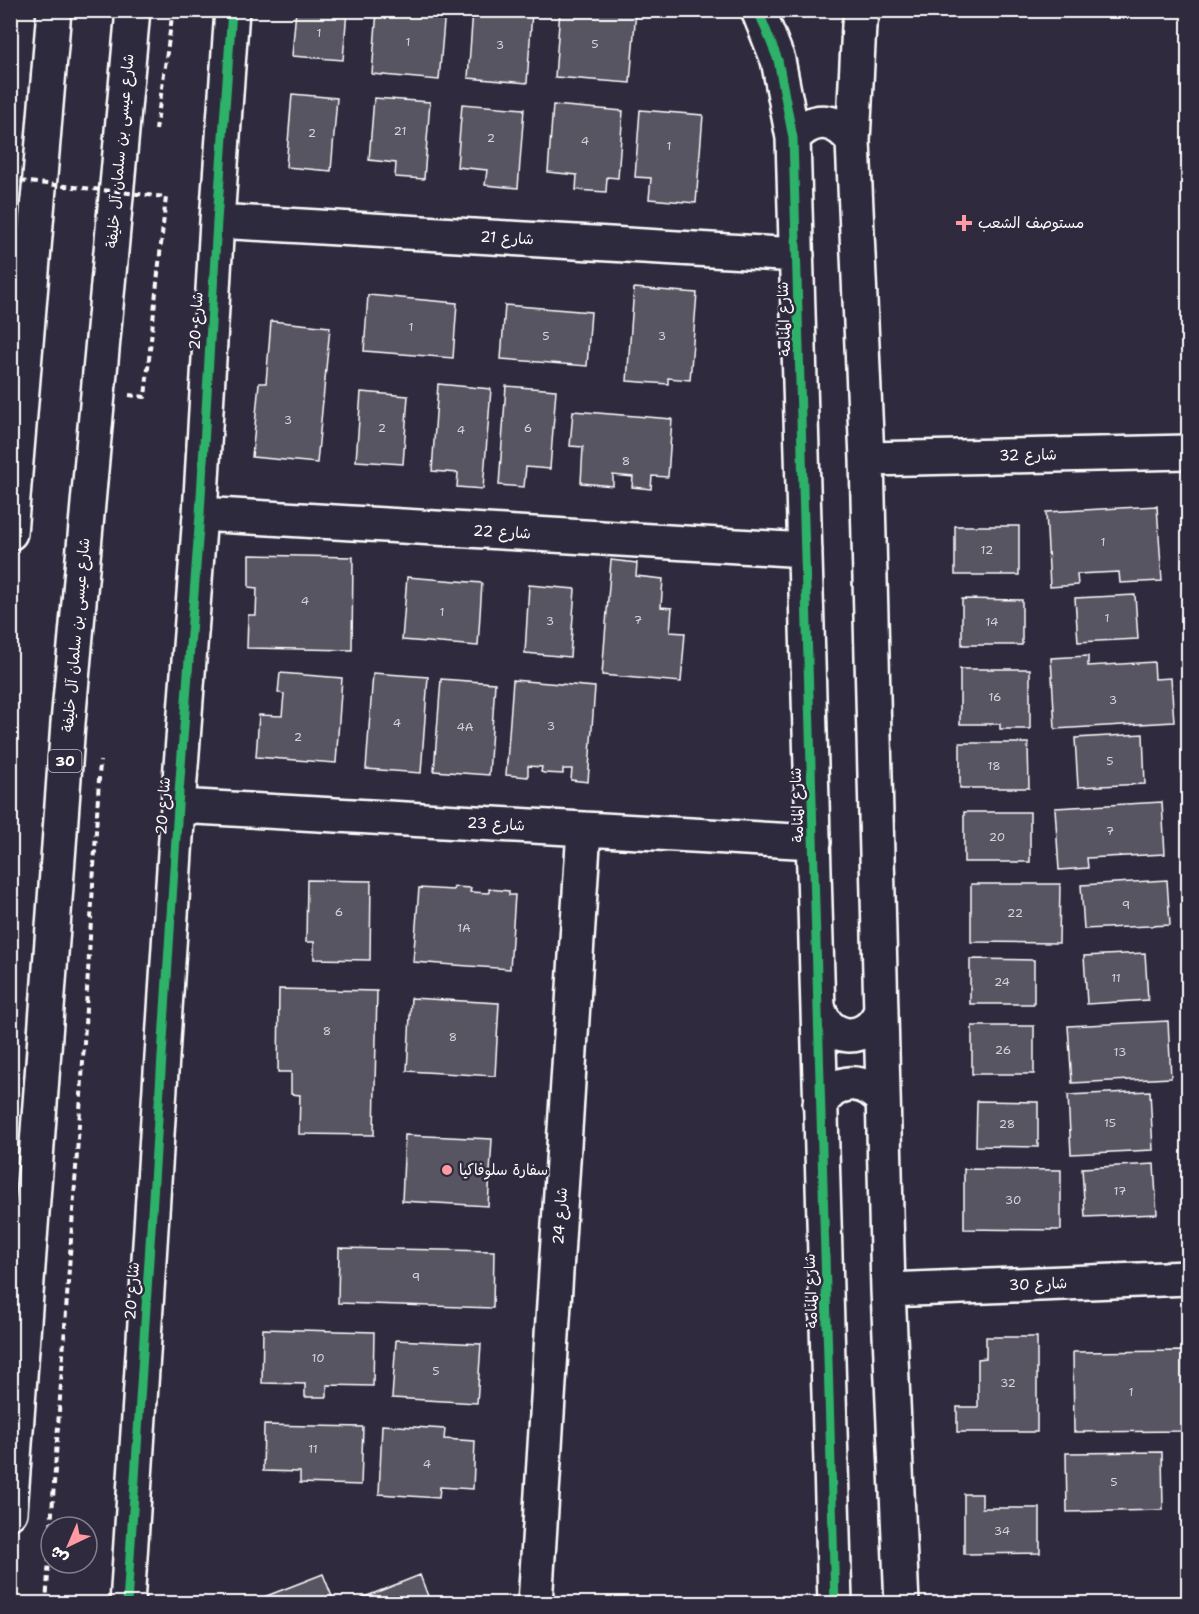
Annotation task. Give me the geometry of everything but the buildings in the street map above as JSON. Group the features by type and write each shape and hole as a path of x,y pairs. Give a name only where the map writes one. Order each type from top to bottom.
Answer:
{"main road":[{"path":"10,533 54,10"},
{"name":"شارع عيسى بن سلمان آل خليفة","path":"10,1512 68,723 133,10"},
{"name":"شارع 20","path":"128,1604 178,806 200,514 232,10"},
{"name":"شارع المنامة","path":"758,10 778,60 793,138 835,1604"},
{"path":"863,10 859,26 853,141 867,459 888,1290 902,1604"},
{"path":"793,138 801,129 824,122 836,124 853,141"},
{"name":"شارع 21","path":"217,220 797,255"},
{"name":"شارع 32","path":"867,459 1188,452"},
{"name":"شارع 22","path":"200,514 805,550"},
{"name":"شارع 23","path":"178,806 814,842"},
{"name":"شارع 24","path":"535,1604 584,829"},
{"path":"818,1005 824,1023 831,1029 849,1035 859,1034 873,1026 881,1010"},
{"path":"820,1104 827,1094 837,1087 849,1084 870,1088 884,1101"},
{"name":"شارع 30","path":"888,1290 1188,1278"}],"path":[{"path":"10,180 166,196 145,397"},
{"path":"52,1515 81,1096 100,751"},
{"path":"46,1604 48,1575"}],"cycle path":[{"path":"127,1604 232,10"},
{"path":"758,10 778,60 793,138 835,1604"}],"place":[{"name":"مستوصف الشعب","path":"964,223"},
{"name":"سفارة سلوفاكيا","path":"447,1170"}]}
